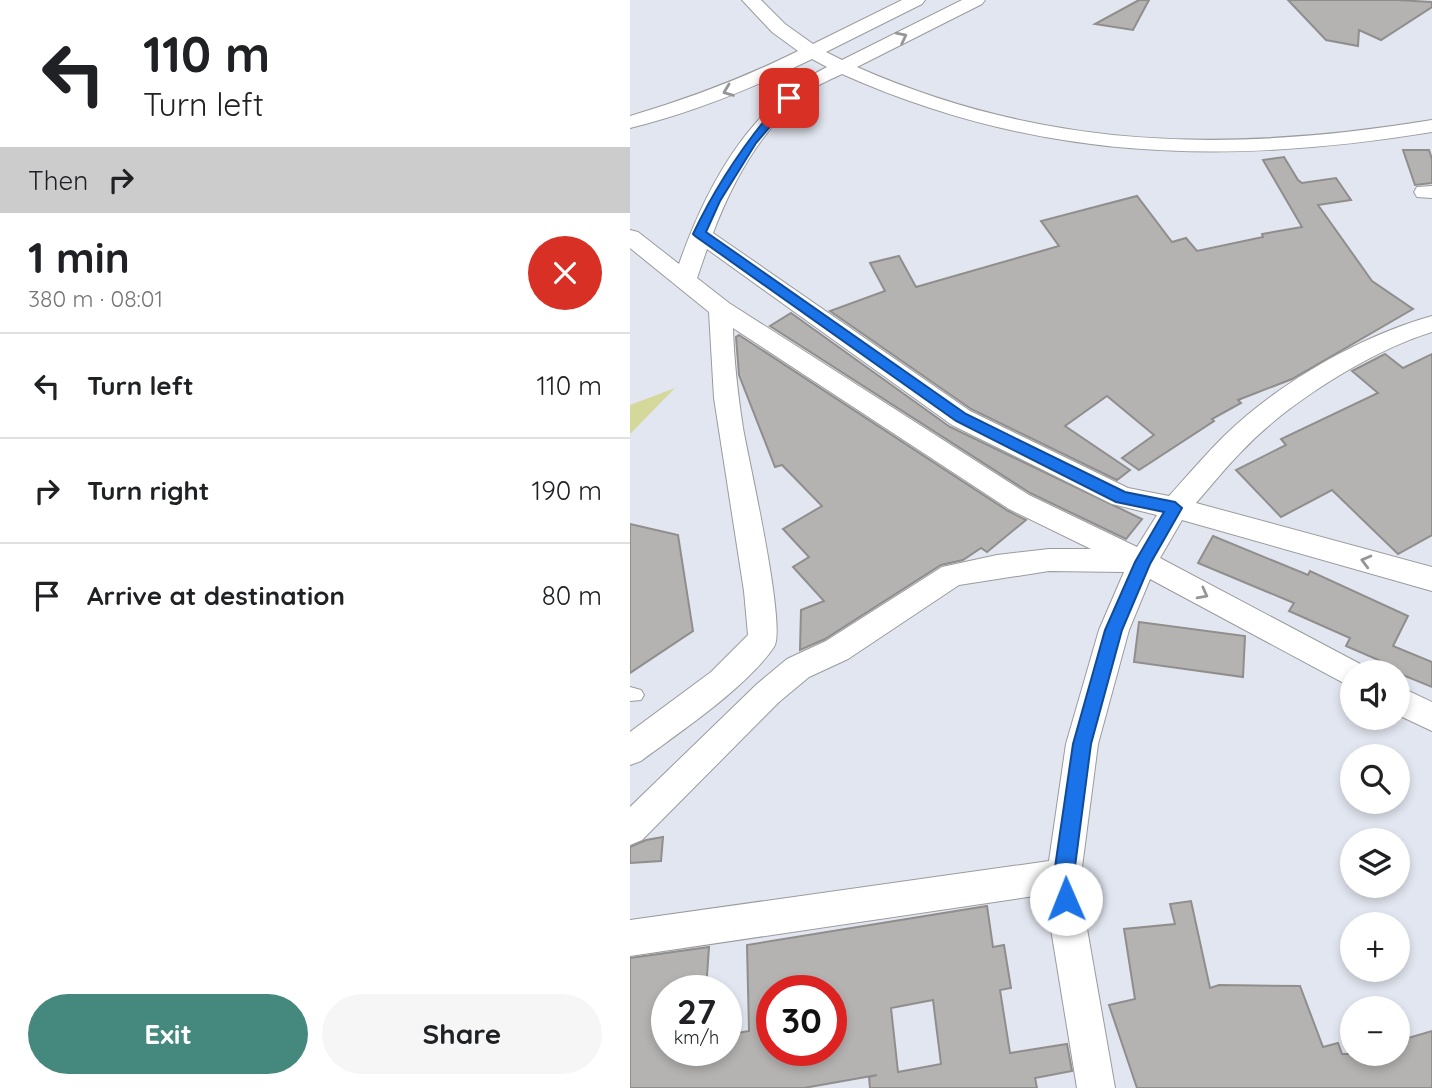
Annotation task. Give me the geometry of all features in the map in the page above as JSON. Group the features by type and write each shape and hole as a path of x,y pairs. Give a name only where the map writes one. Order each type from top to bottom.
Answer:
{"street":[{"path":"751,0 759,11 812,52 841,68 964,115 1048,134 1132,145 1224,149 1306,144 1385,135 1432,126"},
{"path":"630,122 705,100 746,84 916,0"},
{"path":"686,278 714,201 751,141 789,98 806,85 976,0"},
{"path":"700,234 961,418 1122,497 1175,508 1432,579"},
{"path":"630,237 686,278 722,309 1018,502 1143,562 1340,668"},
{"path":"630,751 723,681 763,639 763,604 752,558 723,379 722,309"},
{"path":"1096,1088 1068,923 1064,874 1082,744 1114,630 1143,562 1175,508 1234,442 1314,378 1405,332 1432,324"},
{"path":"630,829 768,693 798,668 837,650 952,575 1059,559 1143,562"},
{"path":"1410,705 1432,717"},
{"path":"630,937 1064,874"}],"shaded area":[{"path":"630,0 1432,0 1432,1088 630,1088"}],"green space":[{"path":"675,388 630,434 630,405"}],"building":[{"path":"1139,0 1149,0 1133,30 1095,24"},
{"path":"1288,0 1397,0 1432,2 1432,7 1381,40 1359,30 1358,46 1326,40"},
{"path":"1403,150 1429,150 1432,159 1432,183 1415,185"},
{"path":"1284,157 1302,183 1336,178 1351,200 1318,205 1372,281 1413,309 1292,379 1238,400 1241,403 1212,419 1214,421 1139,470 1122,458 1154,435 1107,396 1065,426 1130,470 1117,480 971,409 830,311 885,291 870,263 899,256 916,287 1059,246 1041,221 1137,196 1172,242 1186,238 1197,251 1302,227 1263,160"},
{"path":"791,313 950,427 1142,519 1126,539 1030,493 770,326"},
{"path":"739,335 1008,511 1026,520 987,552 981,548 963,560 941,565 825,639 800,650 801,610 824,601 793,567 809,557 783,529 822,506 782,465 775,467 739,375 736,337"},
{"path":"1385,354 1403,368 1432,354 1432,535 1398,554 1332,490 1281,517 1236,470 1286,445 1281,439 1378,393 1352,371"},
{"path":"630,524 678,535 693,631 630,673"},
{"path":"1213,536 1308,575 1310,571 1408,616 1393,646 1432,662 1432,687 1410,678 1410,660 1378,660 1346,646 1350,638 1289,611 1294,603 1198,563"},
{"path":"1139,622 1245,636 1243,677 1134,662"},
{"path":"663,837 661,861 630,863 630,847"},
{"path":"1191,901 1210,988 1219,985 1300,986 1323,1047 1338,1043 1340,1066 1410,1066 1410,1037 1432,1031 1432,1088 1137,1088 1109,1005 1135,999 1124,929 1175,924 1170,904"},
{"path":"987,906 993,947 1004,945 1011,988 1000,990 1010,1053 1067,1044 1072,1071 1035,1078 1037,1088 870,1088 869,1077 877,1075 804,1088 630,1088 630,958 709,947 707,975 651,975 651,1066 742,1066 742,1032 749,1031 747,945","holes":["933,1000 941,1064 898,1072 891,1008"]}],"route":[{"path":"789,98 751,141 714,201 700,234 961,418 1122,497 1175,508 1143,562 1114,630 1082,744 1064,874 1066,899"}]}
